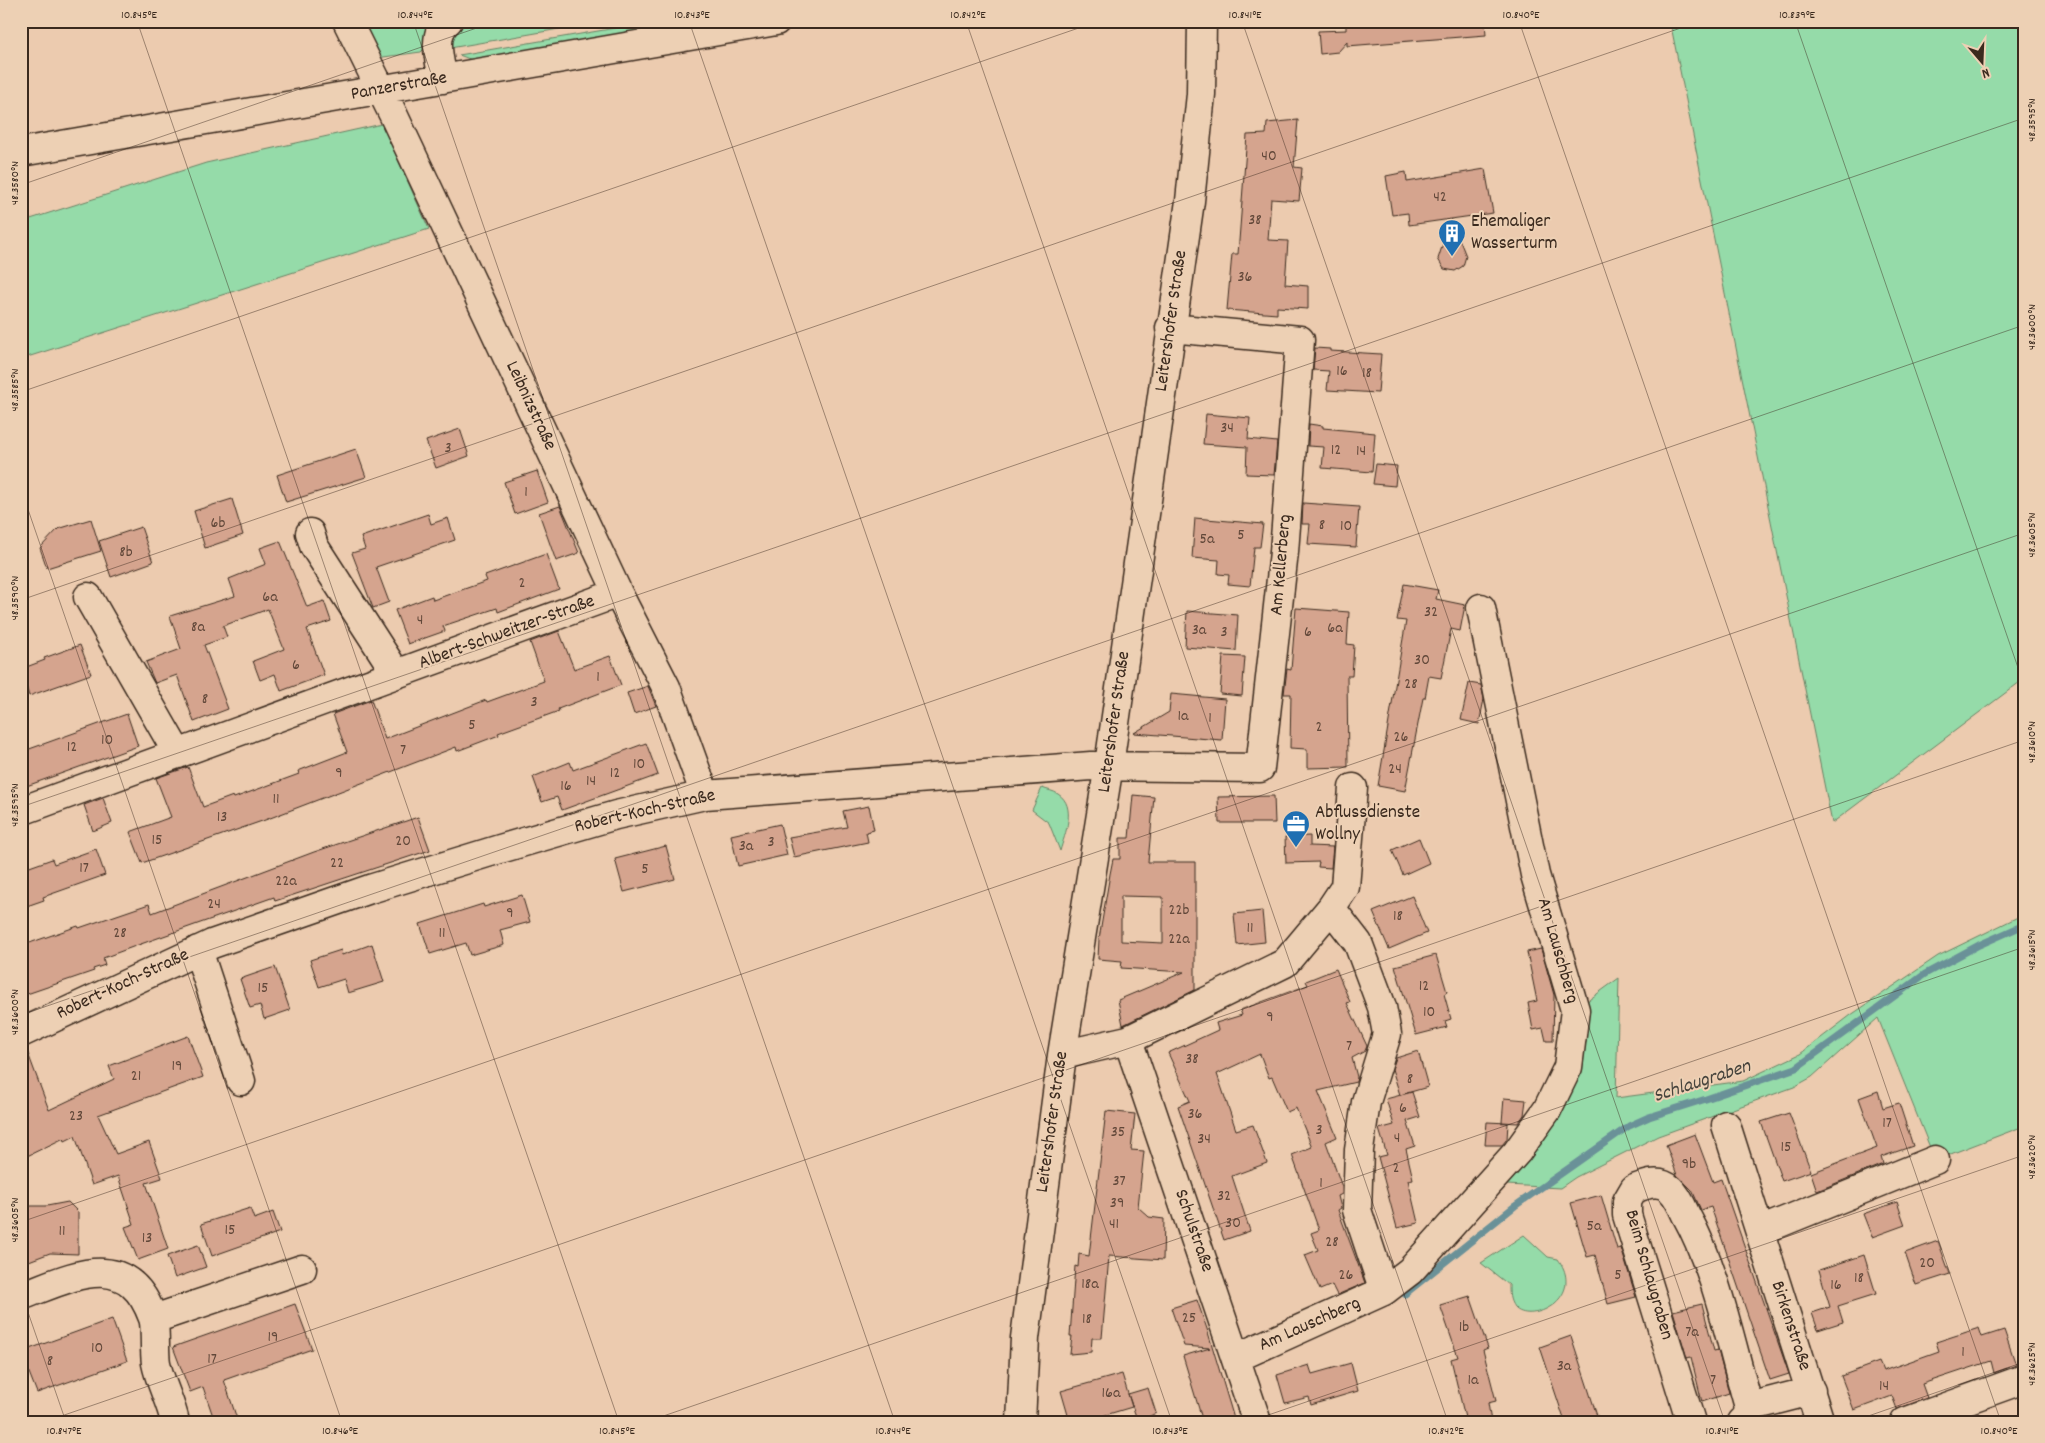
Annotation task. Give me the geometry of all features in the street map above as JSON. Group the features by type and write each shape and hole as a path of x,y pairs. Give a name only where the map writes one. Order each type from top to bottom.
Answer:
{"street":[{"name":"Leibnizstraße","path":"347,21 618,593 666,686 705,796"},
{"path":"443,79 438,49 440,31 448,21"},
{"name":"Panzerstraße","path":"21,152 443,79 694,29 776,21"},
{"name":"Leitershofer Straße","path":"1022,1422 1026,1338 1062,1054 1109,765 1170,328 1190,201 1201,94 1202,21"},
{"name":"Am Kellerberg","path":"1109,765 1260,768 1284,552 1300,340 1170,328"},
{"name":"Albert-Schweitzer-Straße","path":"310,533 314,546 396,673"},
{"name":"Albert-Schweitzer-Straße","path":"21,811 618,593"},
{"path":"88,597 178,754"},
{"name":"Am Lauschberg","path":"1236,1358 1384,1291 1410,1271 1517,1152 1547,1110 1568,1067 1575,1010 1535,875 1481,608"},
{"name":"Robert-Koch-Straße","path":"21,1033 198,950 370,889 616,815 705,796 1109,765"},
{"path":"1062,1054 1128,1040 1285,963 1331,908 1345,887 1353,788"},
{"name":"Am Lauschberg","path":"1331,908 1358,943 1382,1007 1387,1034 1366,1102 1359,1150 1357,1210 1384,1291"},
{"name":"Robert-Koch-Straße","path":"198,950 241,1081"},
{"name":"Schulstraße","path":"1128,1040 1257,1422"},
{"name":"Birkenstraße","path":"1726,1126 1820,1422"},
{"path":"1760,1231 1935,1160"},
{"name":"Beim Schlaugraben","path":"1691,1422 1627,1216 1626,1201 1634,1189 1649,1183 1669,1188 1679,1201 1693,1228 1715,1287 1746,1415 1811,1391"},
{"path":"154,1320 302,1269"},
{"path":"21,1296 78,1274 98,1272 120,1276 136,1287 154,1320 153,1343 156,1365 175,1422"},
{"path":"1905,1422 2024,1380"}],"green space":[{"path":"359,21 605,21 450,48 448,46 376,58"},
{"path":"656,21 666,21 661,28 475,61 459,55"},
{"path":"1670,21 2024,21 2024,679 1832,823"},
{"path":"382,124 429,229 21,359 21,222 206,163"},
{"path":"1042,788 1058,794 1064,799 1067,806 1067,829 1060,851 1049,823 1032,810"},
{"path":"2024,914 2024,1126 1935,1160 1878,1018 1812,1077 1794,1087 1658,1136 1576,1177 1560,1188 1507,1185 1517,1152 1547,1110 1575,1010 1619,978 1616,1098 1743,1081 1800,1054 1851,1015 1938,956"},
{"path":"1524,1235 1548,1257 1558,1259 1565,1273 1565,1286 1561,1297 1542,1311 1531,1313 1521,1312 1514,1307 1510,1299 1509,1285 1481,1263"}],"building":[{"path":"1346,21 1485,21 1486,35 1347,46 1347,42 1338,52 1320,54 1318,31 1346,30"},
{"path":"1298,120 1294,167 1302,168 1299,201 1271,199 1268,240 1288,241 1285,284 1308,286 1308,309 1277,307 1277,314 1227,310 1232,254 1238,254 1247,135 1266,134 1267,123"},
{"path":"1485,169 1493,213 1409,225 1408,213 1392,215 1386,176 1406,172 1407,182"},
{"name":"Ehemaliger Wasserturm","path":"1451,219 1466,256 1463,266 1455,271 1444,269 1438,259"},
{"path":"1315,348 1330,349 1330,351 1381,354 1378,393 1327,390 1329,371 1313,370"},
{"path":"1206,414 1250,418 1248,439 1277,442 1274,475 1246,474 1247,447 1203,444"},
{"path":"1309,424 1323,426 1323,428 1375,433 1372,472 1322,468 1324,447 1308,446"},
{"path":"460,429 469,456 436,468 426,441"},
{"path":"356,449 366,477 286,502 277,475"},
{"path":"1376,464 1397,466 1395,486 1373,484"},
{"path":"537,471 548,502 515,514 504,482"},
{"path":"232,499 243,535 205,548 194,511"},
{"path":"1303,503 1359,507 1356,547 1308,544 1310,524 1302,524"},
{"path":"560,506 579,553 556,561 539,513"},
{"path":"428,514 431,524 448,518 455,540 376,567 389,602 373,608 352,553 365,549 361,537"},
{"path":"1195,518 1263,524 1260,547 1254,547 1250,586 1228,584 1229,575 1218,574 1219,560 1192,558"},
{"path":"91,519 101,551 47,568 40,548 58,529"},
{"path":"141,527 153,562 111,577 99,541"},
{"path":"280,541 307,607 324,601 331,621 307,629 324,675 281,691 275,674 260,680 253,661 284,649 268,609 223,626 227,637 204,645 228,709 194,722 177,675 155,683 146,662 181,649 170,616 235,596 229,579 266,564 260,548"},
{"path":"546,554 559,589 498,612 497,608 443,626 445,631 408,644 395,610 432,596 433,600 487,581 485,576"},
{"path":"1404,584 1438,590 1436,599 1465,605 1460,631 1451,629 1441,678 1429,676 1405,791 1378,786 1406,621 1397,620"},
{"path":"1296,608 1349,612 1347,644 1354,645 1352,676 1347,676 1348,767 1307,768 1307,749 1290,748 1291,694 1284,694 1287,669 1291,670"},
{"path":"1187,611 1238,615 1236,651 1185,647"},
{"path":"559,631 574,669 610,656 621,685 457,751 456,747 265,820 142,863 130,832 171,817 156,778 188,767 203,807 233,796 234,798 299,774 298,771 347,752 333,714 371,700 385,739 486,700 487,702 544,681 530,642"},
{"path":"80,645 91,674 29,696 21,669 45,660 44,658"},
{"path":"1223,656 1245,657 1242,696 1220,694"},
{"path":"1469,683 1481,685 1484,699 1479,724 1461,720"},
{"path":"648,686 656,706 634,714 627,693"},
{"path":"1171,694 1225,699 1222,740 1134,733 1169,712"},
{"path":"127,714 138,746 21,788 21,752"},
{"path":"646,743 658,775 562,810 557,797 542,802 533,777 570,762 573,770"},
{"path":"1133,795 1154,797 1148,862 1195,862 1195,990 1123,1025 1118,1000 1184,972 1121,968 1122,961 1098,959 1099,939 1113,859 1120,859 1120,838 1129,838","holes":["1121,896 1163,897 1163,943 1121,941"]},
{"path":"1274,796 1275,823 1219,823 1218,797"},
{"path":"103,798 112,823 93,831 84,805"},
{"path":"869,806 874,830 866,832 868,842 794,857 789,837 847,827 843,811"},
{"path":"418,817 430,850 275,901 274,897 138,945 103,958 105,965 93,969 94,971 21,996 21,946 149,904 152,913 314,852"},
{"path":"780,824 787,855 738,866 731,835"},
{"path":"1310,836 1310,846 1333,847 1331,868 1318,867 1319,862 1286,863 1285,837"},
{"path":"1419,838 1429,863 1403,875 1392,850"},
{"path":"666,846 675,879 624,892 615,859"},
{"path":"96,849 105,875 43,897 44,900 21,908 21,870 52,859 54,864"},
{"path":"522,895 530,922 500,930 504,945 470,955 466,943 430,954 420,924 483,904 484,907"},
{"path":"1412,896 1427,933 1389,949 1373,912"},
{"path":"1262,911 1265,942 1237,945 1234,914"},
{"path":"372,944 384,982 348,993 344,979 319,987 310,960 341,950 342,955"},
{"path":"1541,949 1554,995 1553,1041 1546,1041 1543,1028 1533,1030 1528,1003 1537,1001 1527,952"},
{"path":"1436,955 1447,992 1444,994 1451,1019 1445,1021 1447,1027 1416,1035 1395,966"},
{"path":"275,967 290,1010 264,1019 260,1005 250,1008 240,979"},
{"path":"1336,969 1350,1002 1347,1003 1367,1046 1365,1051 1352,1058 1357,1077 1356,1082 1318,1091 1337,1137 1326,1142 1342,1187 1342,1194 1338,1196 1341,1208 1338,1210 1365,1283 1337,1295 1332,1285 1320,1290 1305,1255 1318,1250 1311,1233 1319,1230 1292,1155 1312,1147 1296,1108 1287,1112 1272,1077 1269,1078 1260,1054 1217,1074 1236,1130 1253,1125 1267,1163 1232,1176 1250,1231 1224,1240 1178,1106 1190,1101 1168,1053 1218,1030 1216,1023 1242,1015 1240,1010 1308,985 1306,981"},
{"path":"188,1036 203,1077 98,1115 116,1154 149,1142 162,1178 146,1183 168,1249 138,1260 125,1227 134,1224 118,1176 92,1185 75,1136 65,1141 64,1138 21,1159 21,1048 26,1048 49,1110 114,1079 109,1066"},
{"path":"1418,1051 1428,1087 1400,1095 1392,1069 1396,1058"},
{"path":"1878,1091 1883,1108 1899,1103 1913,1146 1881,1157 1883,1164 1817,1191 1811,1173 1877,1148 1859,1098"},
{"path":"1412,1092 1420,1117 1407,1121 1415,1146 1406,1149 1413,1179 1408,1180 1418,1223 1397,1228 1378,1157 1387,1155 1379,1129 1394,1125 1386,1099"},
{"path":"1504,1098 1526,1100 1524,1115 1518,1123 1502,1122"},
{"path":"1106,1111 1135,1114 1131,1150 1144,1151 1138,1207 1149,1217 1164,1219 1163,1260 1109,1256 1102,1338 1092,1338 1091,1352 1070,1354 1075,1266 1078,1267 1079,1254 1089,1256"},
{"path":"1789,1113 1811,1171 1782,1181 1761,1122"},
{"path":"1487,1122 1508,1123 1507,1139 1502,1145 1485,1145"},
{"path":"1695,1134 1713,1182 1721,1179 1789,1374 1770,1380 1711,1207 1701,1210 1692,1190 1677,1175 1666,1145"},
{"path":"1601,1195 1617,1249 1621,1248 1636,1297 1608,1304 1595,1255 1587,1257 1571,1203"},
{"path":"68,1202 78,1212 78,1254 50,1253 21,1264 21,1210 31,1206 47,1206"},
{"path":"1897,1202 1905,1225 1872,1237 1863,1214"},
{"path":"250,1208 254,1219 273,1212 280,1232 212,1256 201,1224"},
{"path":"1938,1241 1950,1274 1916,1285 1905,1253"},
{"path":"198,1245 206,1267 175,1278 167,1256"},
{"path":"1864,1255 1876,1294 1838,1306 1843,1322 1818,1330 1812,1313 1830,1307 1819,1270"},
{"path":"1470,1296 1488,1348 1483,1350 1496,1401 1488,1403 1491,1422 1466,1422 1451,1359 1458,1357 1440,1305"},
{"path":"1197,1300 1235,1422 1203,1422 1183,1356 1210,1348 1184,1346 1171,1308"},
{"path":"295,1304 312,1349 224,1380 238,1422 215,1422 203,1387 190,1392 173,1347"},
{"path":"1702,1304 1714,1351 1718,1350 1729,1393 1702,1402 1691,1357 1687,1358 1673,1311"},
{"path":"112,1319 127,1361 37,1393 28,1370 21,1372 21,1352"},
{"path":"1979,1328 1982,1337 2004,1330 2016,1365 1994,1373 1991,1361 1922,1384 1927,1398 1897,1409 1892,1396 1854,1410 1841,1376 1879,1362 1883,1371 1939,1351 1936,1342"},
{"path":"1571,1336 1599,1422 1565,1422 1540,1347"},
{"path":"1351,1363 1358,1391 1311,1405 1309,1397 1285,1403 1277,1375 1309,1365 1312,1374"},
{"path":"1122,1374 1132,1407 1082,1422 1070,1422 1061,1391"},
{"path":"1148,1388 1156,1413 1138,1422 1128,1394"}],"waterway":[{"name":"Schlaugraben","path":"1405,1294 1515,1206 1629,1126 1649,1117 1796,1068 1925,974 1979,945 2024,925"}],"place":[{"name":"Ehemaliger Wasserturm","path":"1452,257"},
{"name":"Abflussdienste Wollny","path":"1296,848"}]}
